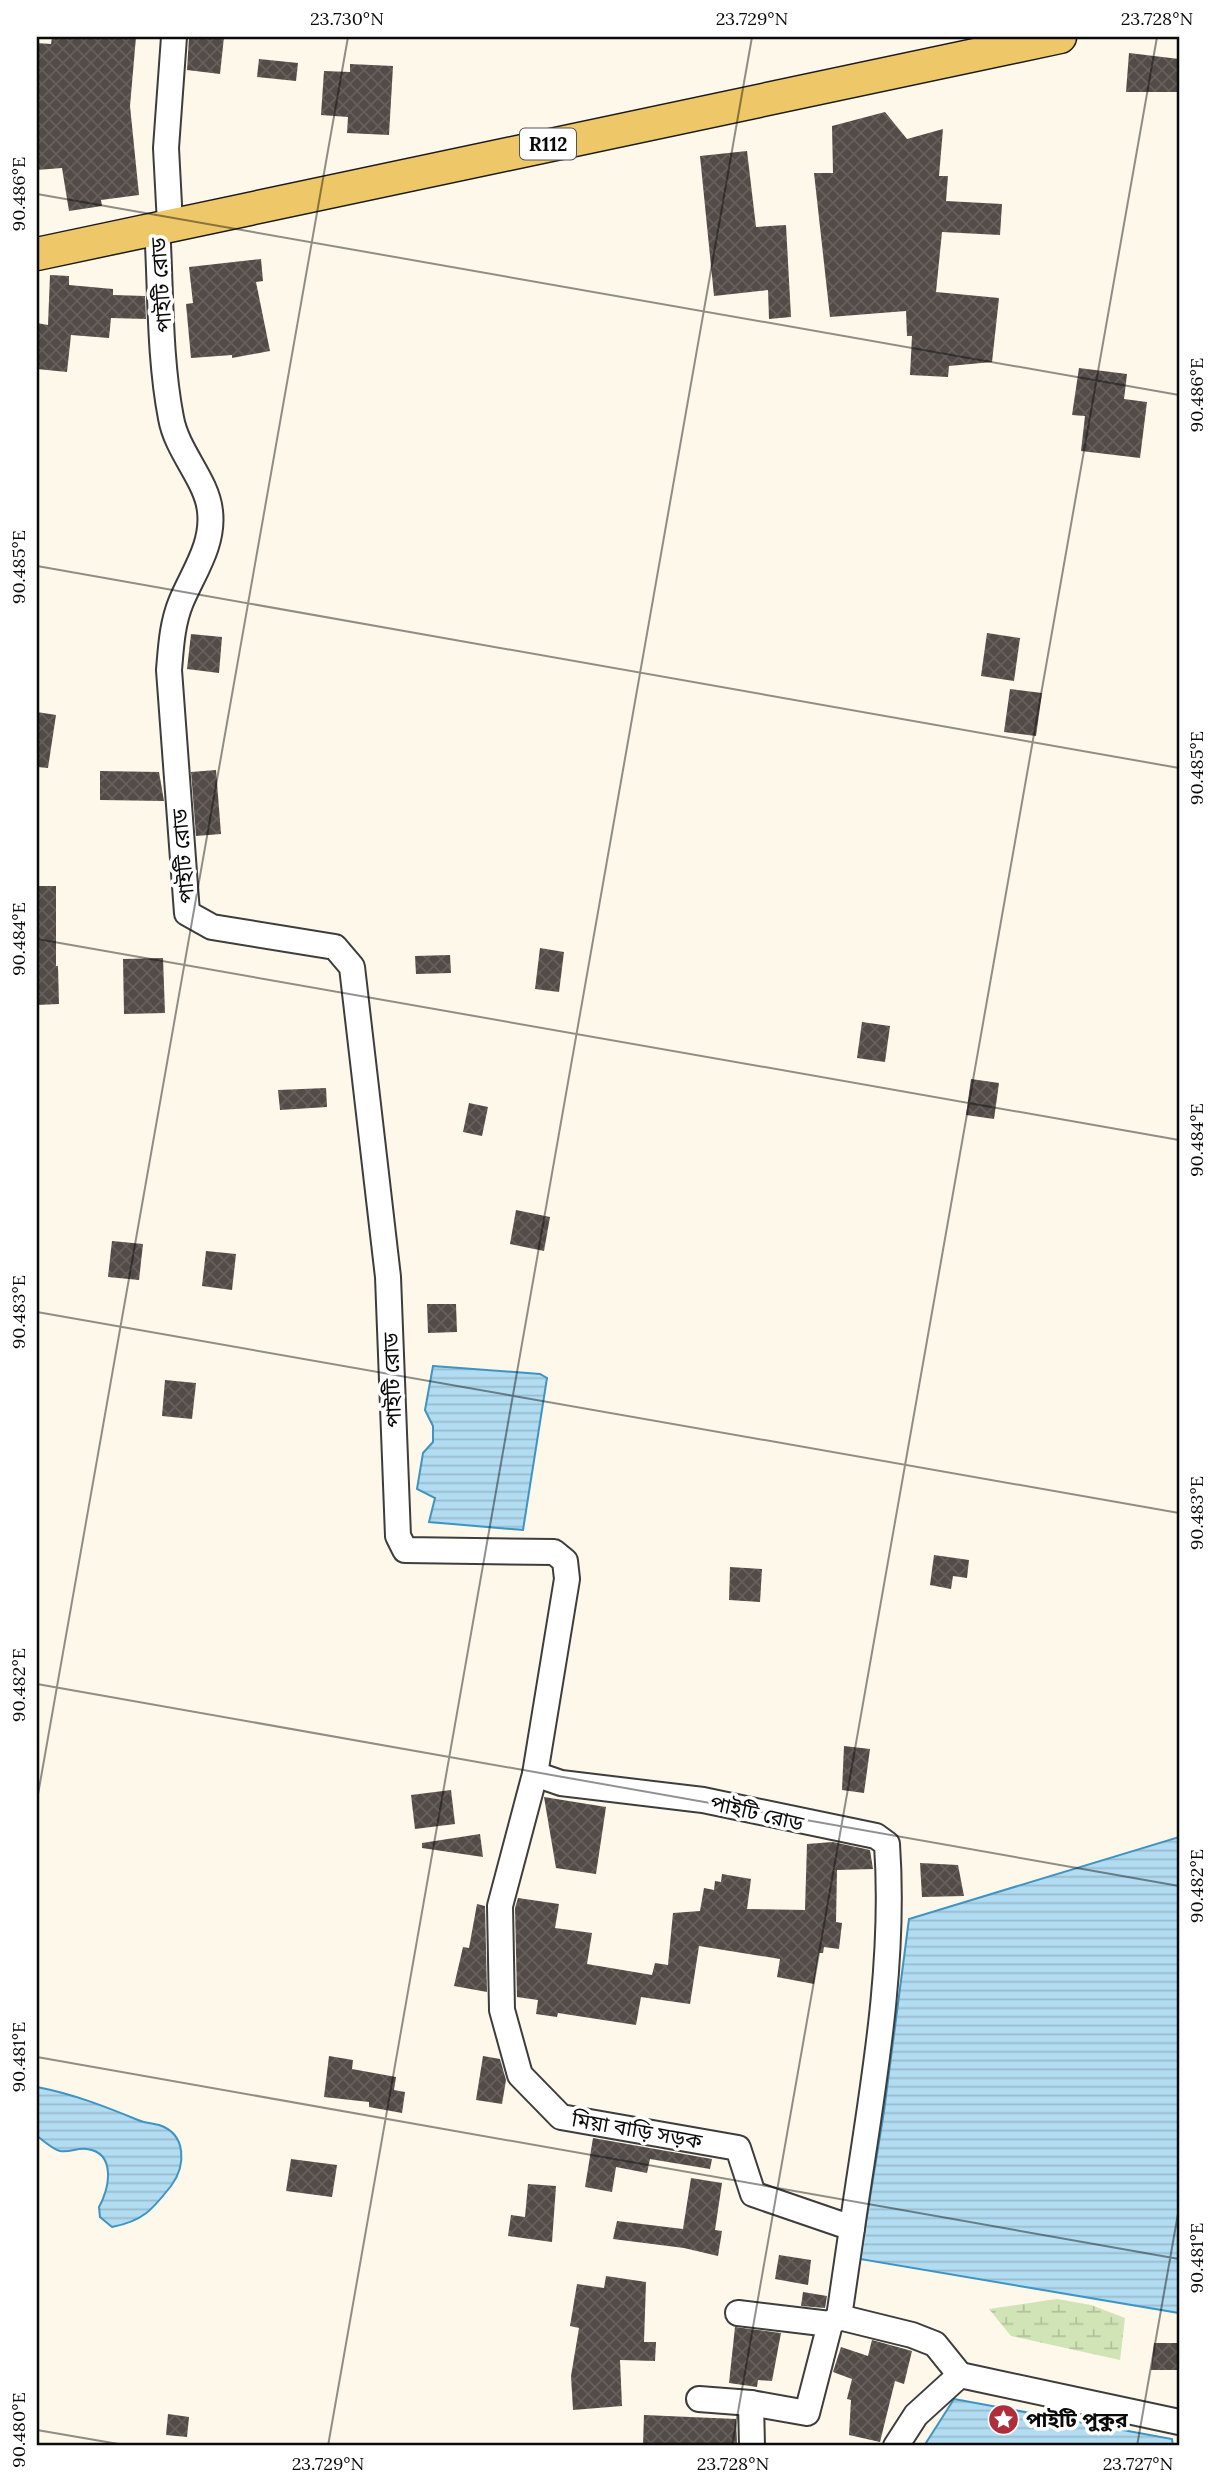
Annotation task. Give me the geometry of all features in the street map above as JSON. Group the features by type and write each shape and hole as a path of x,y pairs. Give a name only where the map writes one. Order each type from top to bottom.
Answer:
{"main road":[{"name":"R112","path":"37,254 163,225 1060,37"}],"street":[{"path":"163,225 174,37"},
{"name":"পাইটি রোড","path":"163,225 171,419 180,450 207,498 210,511 204,553 181,603 172,634 169,670 187,913 212,927 335,947 352,967 388,1277 398,1536 405,1550 554,1552 565,1561 567,1578 535,1774 561,1783 703,1800 876,1836 887,1844 890,1886 886,1984 852,2228"},
{"name":"মিয়া বাড়ি সড়ক","path":"535,1774 500,1906 502,2010 520,2075 561,2118 738,2148 753,2194 852,2228"},
{"path":"699,2399 751,2403 807,2413 834,2321 852,2228"},
{"path":"738,2313 834,2321 912,2335 935,2344 960,2375 1179,2422"},
{"path":"896,2446 916,2415 960,2375"},
{"path":"751,2403 752,2446"}],"green space":[{"path":"1057,2299 1091,2305 1125,2318 1120,2360 1011,2336 989,2309"}],"water":[{"path":"433,1366 540,1374 547,1378 523,1530 429,1522 435,1498 417,1489 423,1453 433,1442 433,1426 425,1410"},
{"path":"1179,1837 1179,2313 860,2259 884,2111 909,1919"},
{"path":"37,2087 159,2125 175,2136 181,2151 179,2169 171,2186 152,2208 139,2218 112,2227 100,2217 99,2207 108,2182 107,2165 97,2152 84,2149 60,2151 37,2136"},
{"name":"পাইটি পুকুর","path":"954,2399 1172,2439 1173,2446 924,2446"}],"building":[{"path":"52,37 136,37 130,106 139,195 101,200 102,206 69,211 62,168 37,170 37,43 51,44"},
{"path":"189,37 224,37 220,74 187,70"},
{"path":"1129,53 1179,59 1179,92 1126,92"},
{"path":"259,59 298,63 296,81 257,77"},
{"path":"350,64 393,66 389,135 347,133 348,117 321,115 324,71 350,72"},
{"path":"885,112 907,139 943,129 939,176 948,176 946,201 1002,204 1000,235 942,232 936,292 999,298 992,362 949,366 948,377 910,375 912,336 907,336 906,311 830,317 814,173 833,173 832,126"},
{"path":"747,151 756,227 786,225 791,317 769,319 768,290 714,296 700,156"},
{"path":"261,259 263,281 256,282 270,351 232,358 232,355 191,358 186,304 193,303 189,267"},
{"path":"50,275 69,276 69,285 113,289 113,295 145,296 146,319 111,318 109,338 71,335 67,372 37,369 37,323 48,325"},
{"path":"1079,368 1127,374 1124,399 1147,402 1140,458 1081,451 1085,416 1072,415"},
{"path":"987,633 1020,638 1014,681 981,676"},
{"path":"191,634 222,637 219,673 187,669"},
{"path":"1010,689 1042,693 1036,736 1004,732"},
{"path":"37,712 56,715 48,768 37,767"},
{"path":"216,770 221,834 196,836 191,772"},
{"path":"100,771 159,772 164,801 100,800"},
{"path":"37,886 56,886 59,1004 37,1005"},
{"path":"540,948 564,952 559,992 535,989"},
{"path":"450,955 451,973 416,974 415,956"},
{"path":"163,958 165,1013 124,1014 123,959"},
{"path":"862,1022 890,1026 885,1062 857,1058"},
{"path":"971,1079 999,1083 994,1119 966,1115"},
{"path":"326,1088 327,1107 280,1110 278,1090"},
{"path":"469,1103 488,1107 482,1136 463,1132"},
{"path":"516,1210 550,1217 544,1251 510,1244"},
{"path":"112,1241 143,1244 139,1280 108,1277"},
{"path":"206,1251 236,1254 232,1290 202,1286"},
{"path":"427,1304 456,1304 457,1332 428,1333"},
{"path":"165,1380 196,1383 192,1419 162,1416"},
{"path":"934,1555 969,1560 967,1578 953,1576 951,1589 930,1585"},
{"path":"730,1567 762,1569 760,1602 729,1600"},
{"path":"844,1746 870,1749 864,1793 842,1790"},
{"path":"451,1790 455,1824 415,1829 411,1795"},
{"path":"544,1797 606,1807 596,1874 556,1868"},
{"path":"480,1834 483,1857 422,1848 422,1843"},
{"path":"833,1842 870,1850 873,1869 837,1870 836,1922 842,1923 839,1949 824,1947 823,1953 819,1953 814,1984 777,1977 780,1959 699,1946 690,2004 641,1997 636,2025 558,2013 557,2017 536,2014 538,2000 517,1997 515,1908 518,1898 559,1904 555,1928 592,1933 587,1964 652,1975 655,1963 668,1965 673,1913 700,1911 704,1888 714,1890 715,1881 721,1882 722,1874 751,1879 747,1909 805,1910 807,1844"},
{"path":"920,1863 958,1865 964,1896 922,1897"},
{"path":"477,1904 485,1906 487,1992 454,1986 463,1947 469,1948"},
{"path":"329,2056 353,2060 352,2069 396,2077 394,2090 405,2092 402,2113 369,2107 369,2102 324,2097"},
{"path":"483,2056 500,2059 506,2080 502,2104 476,2100"},
{"path":"593,2138 712,2159 710,2169 650,2159 647,2173 616,2167 612,2192 585,2187"},
{"path":"291,2159 337,2165 332,2197 286,2191"},
{"path":"691,2178 722,2183 715,2230 722,2231 718,2256 684,2248 613,2239 617,2221 683,2229"},
{"path":"528,2184 556,2186 552,2242 508,2236 511,2215 525,2217"},
{"path":"779,2255 811,2260 808,2285 775,2279"},
{"path":"606,2276 646,2282 644,2342 656,2342 655,2361 620,2360 622,2406 573,2410 571,2376 579,2328 570,2326 577,2284 604,2288"},
{"path":"803,2292 827,2296 825,2308 801,2306"},
{"path":"735,2327 781,2333 772,2381 758,2380 757,2387 729,2383"},
{"path":"872,2340 912,2351 904,2384 895,2381 880,2442 849,2435 851,2400 847,2399 852,2379 833,2372 841,2347 868,2356"},
{"path":"1154,2343 1179,2343 1179,2370 1151,2370"},
{"path":"168,2414 189,2417 187,2437 166,2435"},
{"path":"644,2415 736,2419 737,2444 643,2446"}],"place":[{"name":"পাইটি পুকুর","path":"1003,2419"}]}
